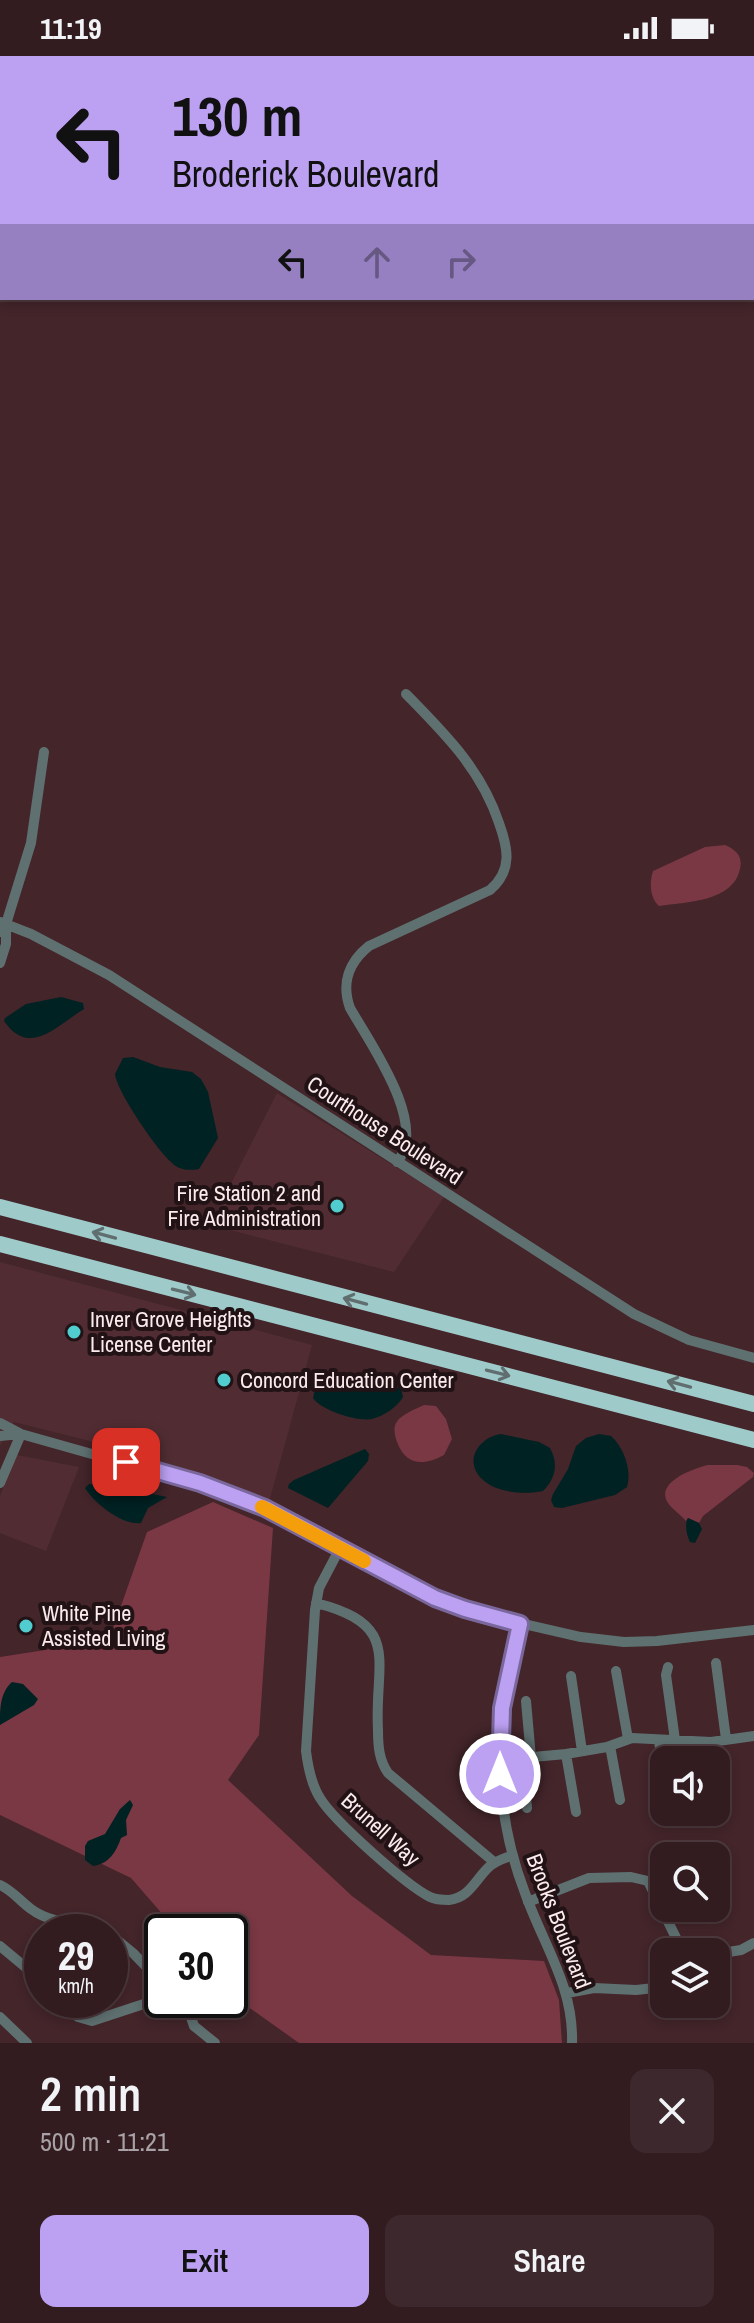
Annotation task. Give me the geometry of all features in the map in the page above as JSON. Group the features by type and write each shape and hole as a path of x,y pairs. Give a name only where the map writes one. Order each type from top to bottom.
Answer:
{"highway":[{"path":"0,1207 754,1404"},
{"path":"0,1244 754,1440"}],"street":[{"path":"397,1162 407,1140 405,1113 350,1008 346,992 349,970 369,946 490,890 502,875 507,853 492,802 476,771 456,745 406,694"},
{"path":"0,963 6,944 2,926 30,845 44,752"},
{"name":"Courthouse Boulevard","path":"2,926 109,975 634,1314 689,1340 754,1358"},
{"path":"0,1423 21,1434 223,1491 265,1508 435,1598 465,1609 595,1640 657,1641 754,1630"},
{"path":"0,1436 21,1434"},
{"path":"0,1483 21,1434"},
{"name":"Brunell Way","path":"340,1548 319,1588 316,1603 306,1751 313,1783 326,1807 396,1871 433,1898 444,1900 460,1897 494,1862 513,1855"},
{"path":"316,1603 362,1622 377,1638 380,1652 378,1738 382,1762 388,1773 494,1862"},
{"name":"Brooks Boulevard","path":"520,1624 502,1708 500,1760 503,1804 513,1855 528,1902 567,1993 572,2043"},
{"path":"716,1663 726,1739"},
{"path":"668,1667 666,1675 675,1740"},
{"path":"616,1671 628,1739"},
{"path":"571,1676 582,1751"},
{"path":"526,1701 527,1808"},
{"path":"500,1760 566,1754 610,1746 628,1739 696,1742 754,1736"},
{"path":"659,1741 660,1746"},
{"path":"610,1746 620,1800"},
{"path":"566,1754 576,1812"},
{"path":"528,1902 589,1878 631,1877 648,1881 676,1938"},
{"path":"0,1885 13,1891 39,1914"},
{"path":"730,1952 754,1943"},
{"path":"0,1946 24,1966"},
{"path":"128,1948 144,1965"},
{"path":"567,1993 594,1988 650,1988"},
{"path":"0,2017 27,2043"},
{"path":"82,2018 92,2021 101,2018"},
{"path":"191,2018 194,2026 215,2043"}],"shaded area":[{"path":"725,845 735,851 740,860 736,880 728,888 695,901 659,906 656,903 651,890 653,871 705,847"},
{"path":"277,1093 444,1197 394,1272 210,1225"},
{"path":"0,1262 312,1345 269,1502 185,1469 14,1422 0,1446"},
{"path":"424,1405 436,1406 446,1419 452,1439 444,1455 416,1462 401,1450 395,1428 401,1417"},
{"path":"17,1455 79,1467 46,1551 0,1533 0,1496"},
{"path":"708,1465 737,1465 747,1467 754,1473 753,1477 703,1516 699,1523 688,1518 686,1521 668,1503 665,1495 667,1489 678,1477"},
{"path":"213,1502 273,1528 259,1735 228,1780 352,1896 431,1955 544,1961 559,2000 562,2043 299,2043 248,2007 248,1914 162,1914 131,1878 0,1815 0,1657 109,1640 147,1532"}],"water":[{"path":"61,997 83,1003 84,1009 43,1035 24,1037 4,1021 26,1004"},
{"path":"133,1057 160,1067 192,1072 201,1079 208,1092 218,1138 199,1169 183,1169 173,1164 130,1106 115,1074 123,1058"},
{"path":"329,1379 398,1388 403,1397 394,1408 377,1418 349,1417 323,1407 313,1398 316,1385"},
{"path":"501,1434 539,1442 550,1448 554,1471 543,1491 519,1493 503,1490 488,1484 476,1472 476,1451 486,1440"},
{"path":"599,1434 611,1436 623,1453 628,1467 627,1487 615,1495 562,1508 554,1507 551,1500 553,1494 568,1469 576,1446 586,1438"},
{"path":"365,1449 369,1454 368,1461 328,1508 288,1488 294,1480"},
{"path":"89,1484 167,1497 148,1508 141,1523 134,1523 118,1517 95,1500 85,1488"},
{"path":"688,1518 699,1523 702,1529 695,1543 690,1542 687,1534"},
{"path":"12,1682 23,1684 38,1699 34,1705 0,1725 3,1696"},
{"path":"130,1800 133,1805 126,1820 127,1835 121,1838 108,1860 93,1866 85,1860 85,1846 88,1841 105,1834 120,1809"}],"slow traffic":[{"path":"262,1507 364,1561"}],"place":[{"name":"Fire Station 2 and Fire Administration","path":"337,1206"},
{"name":"Inver Grove Heights License Center","path":"74,1332"},
{"name":"Concord Education Center","path":"224,1380"},
{"name":"White Pine Assisted Living","path":"26,1626"}],"route":[{"path":"126,1462 244,1499 435,1598 520,1624 502,1708 500,1774"}]}
